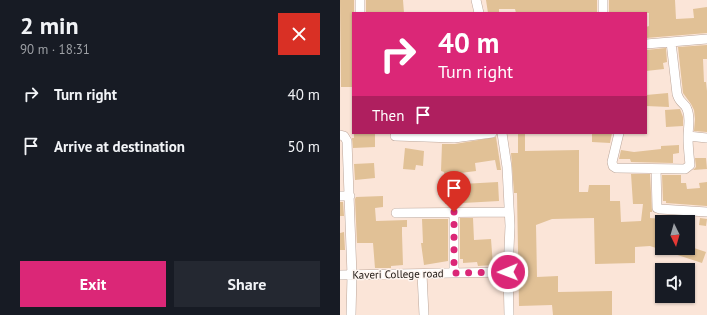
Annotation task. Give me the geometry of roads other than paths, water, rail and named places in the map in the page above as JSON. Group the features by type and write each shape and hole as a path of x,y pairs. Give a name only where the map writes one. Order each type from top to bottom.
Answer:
{"street":[{"path":"360,0 360,12"},
{"path":"476,0 479,12"},
{"path":"603,0 603,12"},
{"path":"647,44 707,39"},
{"path":"619,134 612,162 612,166 616,168 685,169 689,167 688,113 686,106 679,101 677,94 671,42"},
{"path":"395,136 454,138 484,134"},
{"path":"502,134 507,167 510,226 508,272 509,315"},
{"path":"340,135 344,136 347,141 352,275 351,315"},
{"path":"688,136 707,138"},
{"path":"656,169 657,208 707,212"},
{"path":"340,196 350,196"},
{"path":"454,212 454,273"},
{"path":"396,213 509,212"},
{"name":"Kaveri College road","path":"340,275 508,272"},
{"path":"422,274 424,315"}]}
